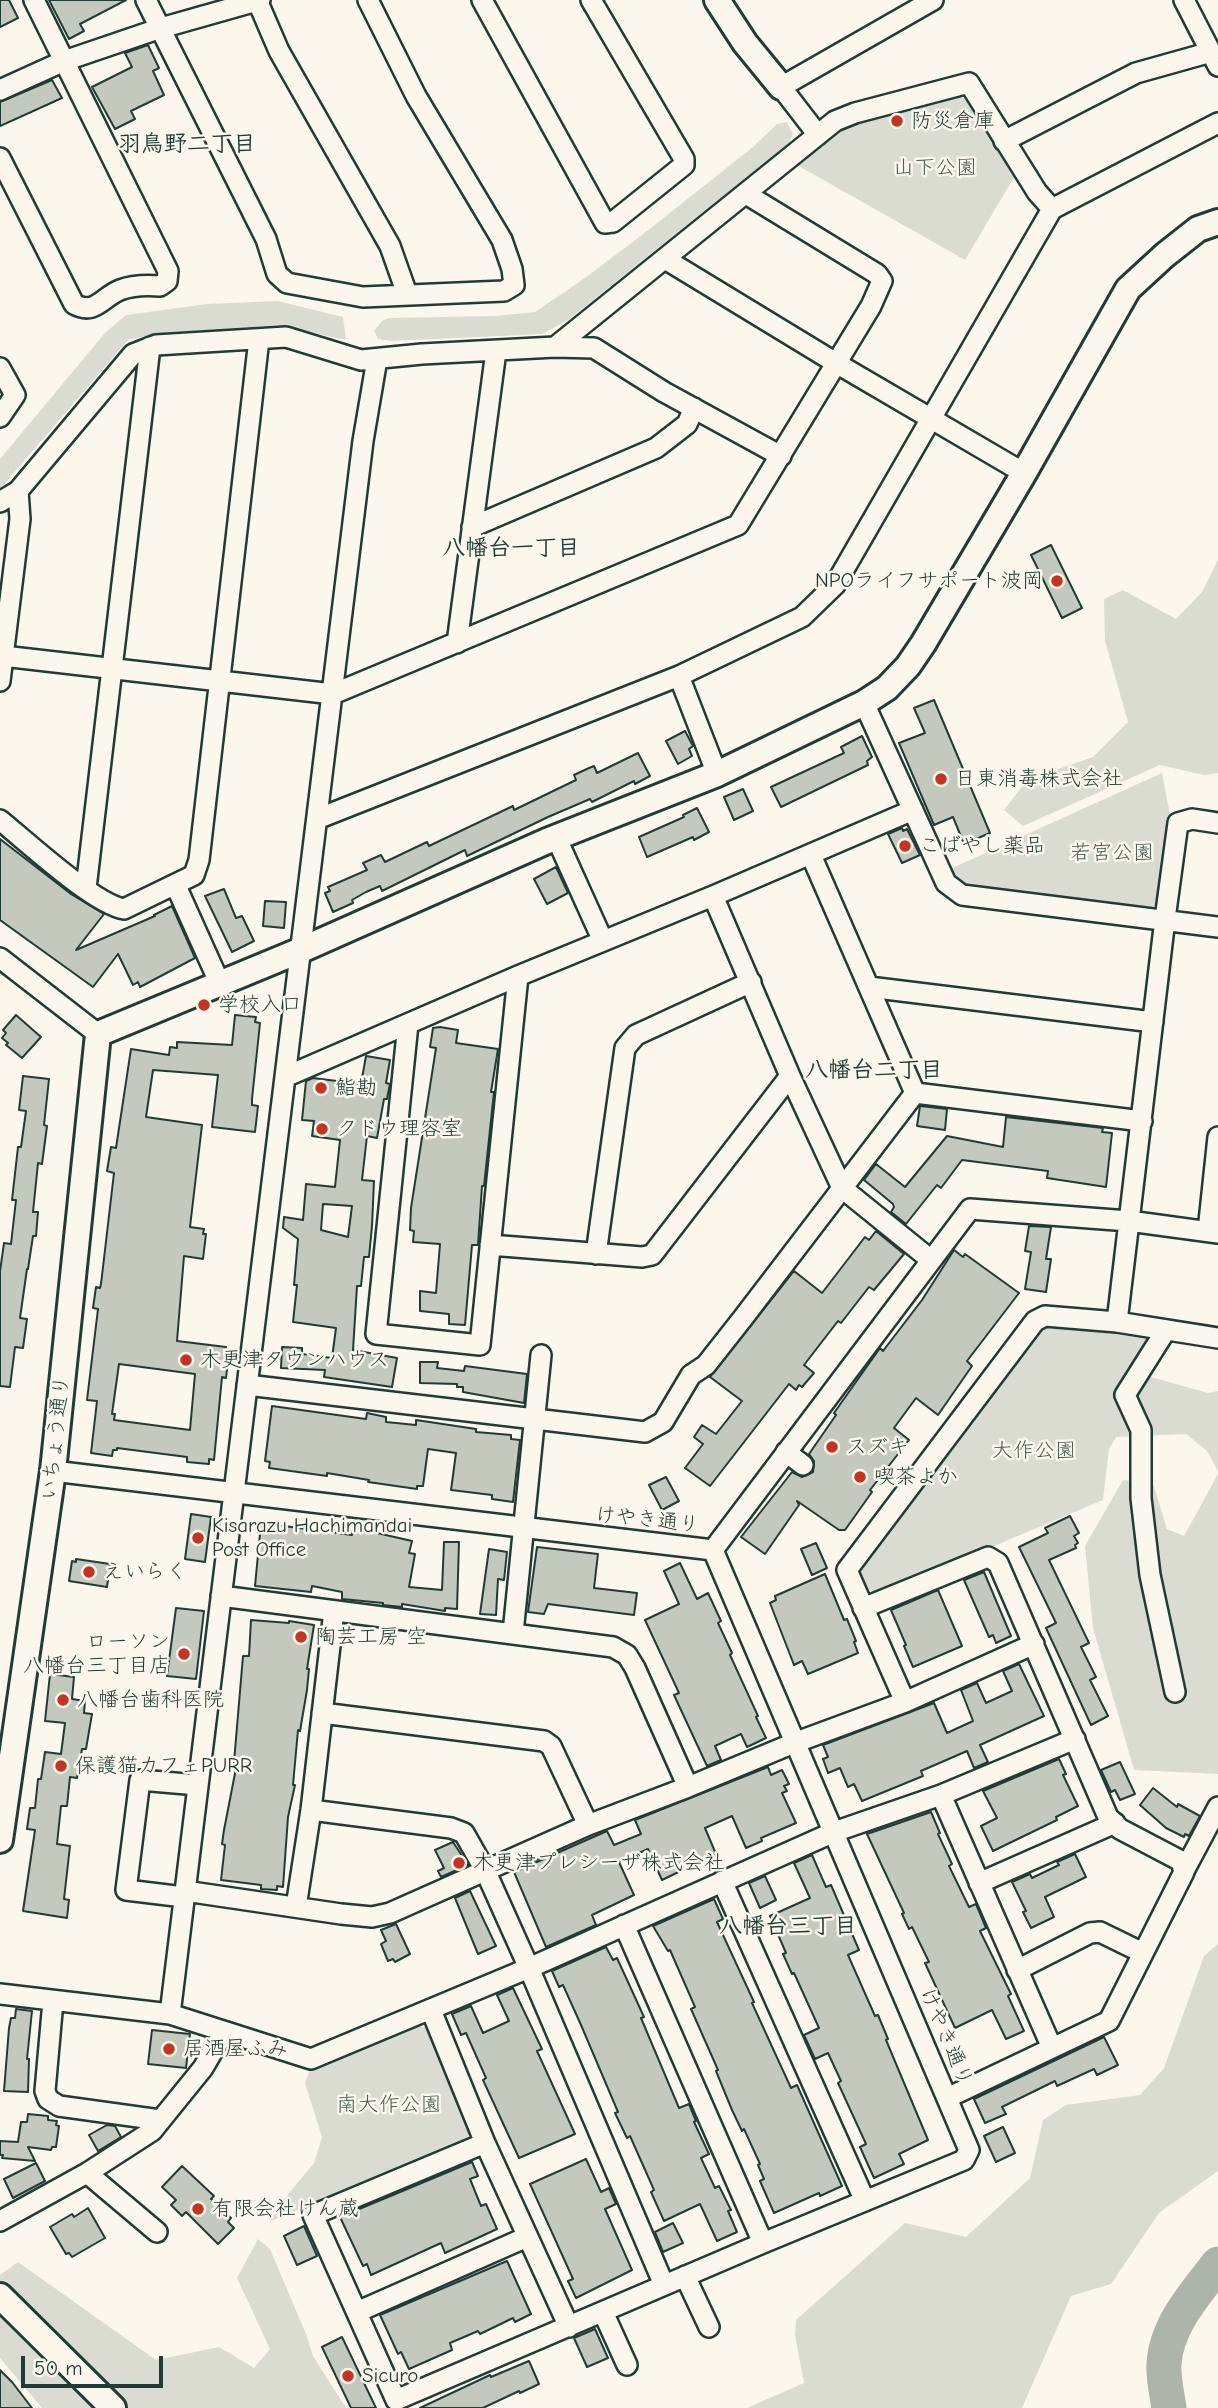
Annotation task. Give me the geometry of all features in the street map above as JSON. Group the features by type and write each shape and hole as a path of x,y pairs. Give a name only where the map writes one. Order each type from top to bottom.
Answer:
{"street":[{"path":"0,158 74,304 82,309 91,308 120,290 144,285 160,286 167,281 167,271 34,0"},
{"path":"146,0 266,239 277,274 287,283 363,297 504,291 514,285 512,269 502,240 416,96 368,0"},
{"path":"0,90 64,61 161,28 258,0 279,51 390,246 407,294"},
{"path":"482,0 605,223 613,222 684,165 684,159 591,0"},
{"path":"717,0 745,43 818,135"},
{"path":"781,87 933,0"},
{"path":"1004,141 1136,74 1214,59 1184,0"},
{"path":"555,347 835,121 855,113 969,83 1037,192 1052,209"},
{"path":"317,819 679,676 802,617 835,585 1052,209 1218,123"},
{"path":"3,656 332,694 738,525 871,306 882,281 877,274 746,194"},
{"path":"0,958 98,1034 301,950 556,837 717,774 864,702 887,688 908,666 1024,473 1128,289 1198,229 1218,222"},
{"path":"665,259 1024,473"},
{"path":"0,502 18,491 133,354 150,347 286,337 361,360 555,347 594,348 781,456"},
{"path":"0,820 113,907 124,909 194,875 199,860 259,339"},
{"path":"86,888 150,347"},
{"path":"457,643 496,351"},
{"path":"170,2014 363,441 377,359"},
{"path":"0,368 15,395 0,417"},
{"path":"472,527 656,448 688,424 694,408"},
{"path":"0,681 20,519 18,491"},
{"path":"679,676 717,774"},
{"path":"864,702 946,883 962,895 1218,927"},
{"path":"285,1077 913,810"},
{"path":"1117,1322 1178,823 1192,819 1218,823"},
{"path":"556,837 603,941"},
{"path":"811,855 915,1093"},
{"path":"176,886 220,984"},
{"path":"713,896 790,1076 842,1188 931,1259"},
{"path":"408,1024 376,1334 480,1345 518,976"},
{"path":"596,1254 625,1048 636,1035 751,982"},
{"path":"869,986 1153,1021"},
{"name":"いちょう通り","path":"0,1840 53,1471 98,1034"},
{"path":"490,1245 642,1257 652,1255 790,1076"},
{"path":"915,1093 1142,1121"},
{"path":"247,1385 645,1432 663,1422 693,1385 691,1375 706,1364 743,1318 915,1093"},
{"path":"713,1550 970,1209 1129,1221 1213,1232 1218,1137"},
{"path":"905,1702 847,1570 1035,1321 1045,1316 1117,1322 1218,1338"},
{"path":"1166,1330 1125,1395 1141,1430 1141,1498 1150,1574 1175,1692"},
{"path":"513,1633 541,1355"},
{"path":"786,1452 803,1465"},
{"name":"けやき通り","path":"53,1471 713,1550 969,2150 964,2160 865,2201"},
{"path":"863,1608 988,1557 998,1563 1108,1817 1120,1829 1181,1861 1184,1871"},
{"path":"221,1596 613,1647 626,1654 635,1668 688,1787"},
{"path":"296,1907 311,1810 334,1611"},
{"path":"198,1785 140,1780 126,1890 185,1894 372,1918 390,1913 588,1825 688,1787 794,1742 905,1702 1034,1644"},
{"path":"322,1713 544,1741 551,1746 588,1825"},
{"path":"0,1994 170,2014 312,2059 530,1968 834,1832 941,1795 1075,1739"},
{"path":"941,1795 1052,2048"},
{"path":"947,2098 1109,2021 1218,1807"},
{"path":"311,1810 451,1828 464,1833 485,1870 530,1968 664,2285"},
{"path":"979,1883 1115,1823"},
{"path":"485,2143 313,2216 396,2400 865,2201 722,1881"},
{"path":"624,1925 763,2243"},
{"path":"1017,1970 1090,1933 1100,1932 1143,1953"},
{"path":"54,2001 45,2091 48,2099 59,2106 160,2120"},
{"path":"431,2010 485,2143 569,2327"},
{"path":"0,2221 87,2173 152,2131 203,2068 224,2032"},
{"path":"87,2173 157,2232"},
{"path":"357,2312 527,2237"},
{"path":"685,2276 709,2327"},
{"path":"0,2296 113,2408"},
{"path":"603,2312 627,2365"}],"green space":[{"name":"山下公園","path":"956,94 968,101 1016,174 965,260 797,165 846,126"},
{"path":"787,122 793,134 789,143 568,320 542,334 391,341 378,339 374,331 382,321 389,318 494,316 535,312 642,235 753,147 777,124"},
{"path":"278,301 343,317 346,340 279,325 155,334 128,340 0,489 0,459 105,333 126,315 208,304"},
{"path":"1218,560 1218,773 1204,775 1160,765 1023,826 1004,810 1027,780 1093,757 1128,722 1105,641 1104,599 1123,590 1176,619 1202,592"},
{"name":"若宮公園","path":"1162,773 1170,815 1158,904 1146,910 966,886 950,869"},
{"name":"大作公園","path":"1036,1324 1150,1334 1151,1342 1126,1370 1208,1393 1218,1391 1218,1471 1207,1451 1186,1434 1116,1437 1109,1449 1103,1500 878,1595 872,1592 861,1581 855,1560"},
{"path":"1218,1474 1218,1774 1134,1770 1093,1628 1085,1546 1123,1480 1153,1483 1167,1529 1184,1536"},
{"path":"1218,1944 1218,2171 1159,2213 1111,2284 1071,2296 1022,2408 747,2408 804,2383 795,2335 796,2320 905,2223 966,2237 1030,2178 1043,2120 1066,2105 1140,2095 1164,2068 1204,1956"},
{"name":"南大作公園","path":"417,2025 430,2029 471,2127 467,2141 271,2221 275,2210 314,2163 322,2137 305,2083 310,2070"},
{"path":"258,2239 270,2249 313,2356 346,2408 42,2408 0,2358 0,2275 18,2262 156,2360 219,2347 254,2368 270,2349 237,2278"}],"building":[{"path":"0,0 9,0 18,18 0,27"},
{"path":"49,0 126,0 80,24 84,31 69,39"},
{"path":"148,45 159,68 153,71 164,95 131,111 135,119 115,129 92,87 132,67 125,53"},
{"path":"52,80 62,98 0,126 0,102"},
{"name":"NPOライフサポート波岡","path":"1051,545 1082,608 1062,618 1031,555"},
{"name":"日東消毒株式会社","path":"934,700 990,833 964,844 953,817 934,825 899,743 925,733 914,708"},
{"path":"685,731 693,746 689,749 692,756 678,764 666,741"},
{"path":"862,736 872,757 867,761 868,765 781,807 771,787 844,753 841,747"},
{"path":"638,753 650,776 635,784 634,781 592,802 590,799 548,817 467,856 465,850 382,891 380,886 333,912 325,893 330,891 328,887 367,870 363,863 381,855 385,862 427,842 429,846 576,780 574,775 589,768 594,766 597,773"},
{"path":"743,789 753,811 734,820 724,797"},
{"path":"697,808 709,832 647,857 639,837 684,817 683,815"},
{"name":"こばやし薬品","path":"902,828 903,831 907,829 920,855 902,863 888,834"},
{"path":"0,839 71,894 104,914 76,950 172,906 195,958 140,987 138,982 133,985 118,954 93,987 0,920"},
{"path":"556,867 568,893 547,904 534,879"},
{"path":"224,889 236,918 242,916 254,941 232,952 205,896"},
{"path":"265,901 286,902 284,928 263,926"},
{"path":"16,1015 41,1037 22,1058 6,1045 8,1043 2,1038 6,1033 3,1030"},
{"path":"235,1015 256,1017 255,1022 260,1023 252,1099 252,1105 258,1106 255,1132 212,1127 218,1075 153,1070 146,1117 202,1125 190,1227 204,1229 203,1234 206,1234 203,1259 184,1256 177,1341 226,1347 225,1351 229,1352 226,1378 222,1377 214,1460 209,1459 209,1464 187,1462 187,1457 117,1448 113,1450 112,1456 91,1453 97,1401 87,1400 98,1309 93,1308 96,1287 100,1288 101,1284 114,1173 107,1171 111,1147 116,1148 131,1049 169,1055 170,1047 177,1048 177,1042 232,1045","holes":["119,1364 195,1374 190,1430 114,1420 115,1414 112,1414"]},
{"path":"433,1028 458,1030 456,1043 498,1049 491,1092 494,1092 482,1186 478,1245 472,1245 465,1325 449,1324 449,1314 420,1311 420,1291 436,1293 440,1244 413,1242 414,1231 410,1230 411,1208 436,1048 430,1047"},
{"path":"366,1056 390,1060 386,1083 390,1084 387,1099 384,1099 377,1138 367,1136 362,1180 374,1181 372,1226 369,1257 364,1257 361,1286 357,1286 353,1350 397,1358 392,1387 324,1377 325,1370 281,1368 282,1347 302,1348 302,1354 332,1358 336,1328 293,1322 298,1239 283,1228 284,1217 303,1220 306,1184 335,1187 340,1140 312,1136 314,1121 302,1120 306,1081 313,1078 361,1084","holes":["323,1204 352,1206 348,1237 321,1230"]},
{"path":"23,1076 49,1079 44,1125 47,1126 42,1164 38,1163 33,1212 38,1212 36,1236 33,1236 20,1318 27,1319 23,1348 15,1347 10,1387 0,1386 0,1271 4,1243 11,1244 16,1200 12,1200 18,1147 21,1147 26,1111 19,1110"},
{"path":"920,1106 947,1109 945,1130 917,1126"},
{"path":"1006,1117 1103,1128 1102,1132 1112,1133 1106,1187 1047,1178 1048,1171 962,1160 941,1188 937,1185 906,1224 891,1212 893,1204 864,1180 876,1164 905,1187 947,1136 1003,1147"},
{"path":"1029,1226 1051,1227 1046,1259 1051,1259 1046,1292 1025,1289 1031,1252 1025,1251"},
{"path":"876,1231 904,1254 874,1290 869,1287 841,1323 838,1321 804,1365 814,1373 796,1390 789,1384 710,1486 685,1468 703,1444 694,1437 702,1425 716,1434 742,1401 710,1377 794,1271 822,1293 865,1237 869,1240"},
{"path":"954,1250 963,1257 965,1254 1019,1293 967,1361 972,1366 938,1415 916,1398 894,1428 909,1440 870,1490 872,1492 845,1530 839,1530 797,1501 799,1505 765,1554 741,1537 792,1472 802,1477 813,1472 814,1461 809,1454 836,1415 834,1413 880,1348 883,1351 922,1300"},
{"path":"420,1362 438,1362 437,1368 464,1371 465,1366 527,1374 524,1403 463,1392 463,1387 457,1387 457,1384 420,1383"},
{"path":"272,1406 366,1419 367,1413 386,1417 386,1422 416,1425 416,1420 476,1429 476,1432 511,1435 511,1439 520,1440 513,1502 492,1499 492,1495 451,1490 456,1453 428,1449 423,1486 417,1486 417,1489 327,1473 327,1476 269,1468 270,1462 265,1461"},
{"path":"666,1477 679,1501 662,1510 649,1485"},
{"path":"191,1514 211,1517 205,1562 185,1559"},
{"path":"1070,1516 1079,1533 1074,1536 1078,1543 1076,1548 1049,1560 1089,1643 1081,1647 1096,1677 1090,1680 1108,1716 1091,1725 1046,1628 1056,1623 1019,1547 1048,1533 1045,1528"},
{"path":"261,1523 352,1535 353,1530 412,1541 409,1553 415,1554 409,1587 442,1590 444,1542 459,1542 457,1609 445,1608 445,1611 342,1599 342,1592 312,1586 311,1592 255,1586"},
{"path":"816,1543 827,1568 812,1575 801,1549"},
{"path":"537,1547 598,1554 594,1588 637,1593 634,1615 548,1604 544,1614 528,1612"},
{"path":"489,1549 507,1552 504,1580 498,1579 496,1615 480,1614"},
{"name":"えいらく","path":"76,1559 110,1564 107,1587 69,1581 72,1561 76,1562"},
{"path":"680,1563 697,1599 708,1593 721,1621 718,1623 732,1653 730,1655 766,1738 747,1747 741,1734 715,1746 721,1760 707,1766 674,1695 679,1693 645,1620 679,1604 664,1571"},
{"path":"984,1572 1011,1636 996,1643 993,1635 989,1637 964,1580"},
{"path":"825,1574 844,1620 847,1619 858,1653 808,1674 802,1661 794,1665 770,1603 776,1600 775,1596"},
{"path":"938,1590 962,1646 913,1667 891,1610"},
{"name":"ローソン 八幡台三丁目店","path":"176,1608 204,1611 196,1679 167,1676"},
{"path":"251,1620 314,1625 307,1669 307,1690 300,1731 298,1730 295,1785 288,1817 283,1887 277,1886 277,1890 261,1889 261,1885 221,1880 225,1845 222,1844 237,1763 234,1762 243,1656 249,1656"},
{"path":"1019,1664 1044,1716 980,1745 988,1762 974,1768 967,1751 921,1771 923,1776 862,1801 854,1784 848,1787 840,1768 828,1773 823,1759 828,1757 823,1745 934,1703 947,1733 973,1721 961,1690 977,1683 986,1703 1012,1691 1003,1671"},
{"path":"50,1674 74,1677 72,1699 85,1701 84,1713 92,1714 86,1749 82,1749 77,1778 70,1777 67,1806 61,1806 57,1844 70,1846 64,1899 69,1900 67,1918 23,1911 35,1830 27,1829 30,1808 35,1808 38,1779 41,1779 45,1752 61,1754 65,1723 45,1721"},
{"path":"1059,1759 1066,1774 1063,1775 1078,1806 1056,1817 1057,1820 993,1851 981,1826 997,1818 983,1791"},
{"path":"1120,1762 1135,1794 1120,1800 1115,1790 1111,1792 1101,1770"},
{"path":"768,1767 771,1775 782,1770 789,1784 784,1786 787,1791 782,1793 796,1823 761,1838 762,1841 746,1848 732,1816 705,1828 716,1854 662,1880 648,1849 619,1862 634,1895 592,1915 596,1925 546,1947 514,1872 607,1831 614,1845 641,1834 635,1820"},
{"path":"1153,1788 1177,1807 1178,1804 1200,1816 1189,1836 1185,1834 1184,1837 1166,1828 1140,1805"},
{"path":"931,1812 952,1864 949,1866 969,1907 976,1904 986,1928 980,1931 1011,1994 1008,1996 1024,2031 1006,2039 992,2010 955,2028 925,1963 929,1962 912,1927 909,1929 867,1834"},
{"name":"木更津プレシーザ株式会社","path":"453,1842 468,1865 441,1877 438,1871 444,1868 435,1850"},
{"path":"1075,1854 1086,1877 1045,1897 1054,1917 1031,1928 1012,1882 1030,1874 1032,1878"},
{"path":"812,1855 826,1887 831,1885 859,1950 848,1955 875,2016 878,2015 928,2140 899,2154 904,2164 874,2178 860,2147 866,2144 838,2083 841,2081 828,2053 815,2059 804,2035 819,2028 783,1954 786,1953 770,1916 810,1898 794,1863"},
{"path":"765,1876 776,1900 760,1908 749,1883"},
{"path":"470,1891 496,1946 478,1954 455,1898"},
{"path":"714,1899 723,1919 717,1922 754,2002 752,2003 791,2088 797,2085 842,2186 774,2213 760,2181 764,2179 758,2165 760,2164 732,2110 691,2009 695,2007 670,1950 668,1951 653,1926"},
{"path":"396,1924 410,1954 395,1962 393,1959 388,1961 381,1944 386,1941 381,1930"},
{"path":"606,1947 613,1960 617,1958 644,2017 641,2018 679,2108 689,2104 709,2154 701,2158 715,2188 719,2186 731,2210 728,2211 737,2232 717,2241 700,2204 664,2221 651,2192 654,2190 630,2136 627,2138 615,2113 618,2112 581,2025 563,1985 559,1987 552,1971"},
{"path":"513,1988 542,2049 537,2051 575,2134 519,2158 483,2080 486,2078 466,2033 461,2035 452,2014 471,2006 483,2033 509,2021 497,1995"},
{"path":"16,2009 32,2011 27,2059 28,2092 4,2091 9,2028 11,2018 15,2018"},
{"name":"居酒屋ふみ","path":"152,2030 190,2034 186,2068 148,2064"},
{"path":"1104,2037 1118,2065 1097,2075 1094,2069 1057,2086 1055,2081 1002,2107 1006,2114 985,2123 974,2099"},
{"path":"28,2114 48,2116 48,2120 57,2121 56,2125 59,2126 56,2147 51,2150 28,2147 35,2161 2,2158 0,2141 18,2142 21,2122 27,2122"},
{"path":"107,2125 115,2126 121,2137 98,2151 89,2135"},
{"path":"1003,2127 1015,2153 996,2162 984,2136"},
{"path":"586,2159 601,2192 609,2188 616,2204 605,2209 632,2270 576,2298 568,2281 573,2279 530,2184"},
{"path":"472,2162 478,2176 470,2179 481,2206 486,2204 497,2229 445,2253 441,2243 371,2275 367,2264 363,2266 340,2217"},
{"path":"36,2163 45,2181 13,2198 4,2179"},
{"name":"有限会社けん蔵","path":"182,2166 214,2196 211,2199 231,2218 228,2222 234,2228 218,2244 186,2212 182,2216 171,2205 176,2200 162,2187"},
{"path":"88,2208 105,2238 72,2257 69,2253 66,2254 50,2227"},
{"path":"673,2223 683,2243 663,2252 655,2232"},
{"path":"304,2226 317,2256 297,2265 284,2236"},
{"path":"507,2261 531,2314 515,2322 513,2318 480,2334 478,2331 450,2343 452,2350 409,2369 401,2352 398,2354 380,2315"},
{"path":"595,2329 608,2358 587,2367 574,2338"},
{"name":"Sicuro","path":"342,2337 376,2408 351,2408 322,2347"},
{"path":"529,2361 539,2384 520,2393 519,2391 483,2408 420,2408 490,2375 491,2377"},
{"path":"0,2370 12,2382 32,2408 0,2408"}],"waterway":[{"path":"1169,2408 1164,2369 1170,2336 1184,2310 1218,2264"}],"place":[{"name":"防災倉庫","path":"897,121"},
{"name":"NPOライフサポート波岡","path":"1057,581"},
{"name":"日東消毒株式会社","path":"941,779"},
{"name":"こばやし薬品","path":"905,846"},
{"name":"学校入口","path":"204,1005"},
{"name":"鮨勘","path":"321,1088"},
{"name":"クドウ理容室","path":"322,1129"},
{"name":"木更津タウンハウス","path":"186,1360"},
{"name":"スズキ","path":"832,1447"},
{"name":"喫茶よか","path":"860,1477"},
{"name":"Kisarazu Hachimandai Post Office","path":"198,1538"},
{"name":"えいらく","path":"89,1572"},
{"name":"陶芸工房 空","path":"301,1637"},
{"name":"ローソン 八幡台三丁目店","path":"184,1654"},
{"name":"八幡台歯科医院","path":"63,1700"},
{"name":"保護猫カフェPURR","path":"61,1766"},
{"name":"木更津プレシーザ株式会社","path":"459,1863"},
{"name":"居酒屋ふみ","path":"169,2049"},
{"name":"有限会社けん蔵","path":"198,2209"},
{"name":"Sicuro","path":"348,2376"}],"district":[{"name":"羽鳥野二丁目","path":"187,144"},
{"name":"八幡台一丁目","path":"511,548"},
{"name":"八幡台二丁目","path":"874,1070"},
{"name":"八幡台三丁目","path":"788,1926"}]}
